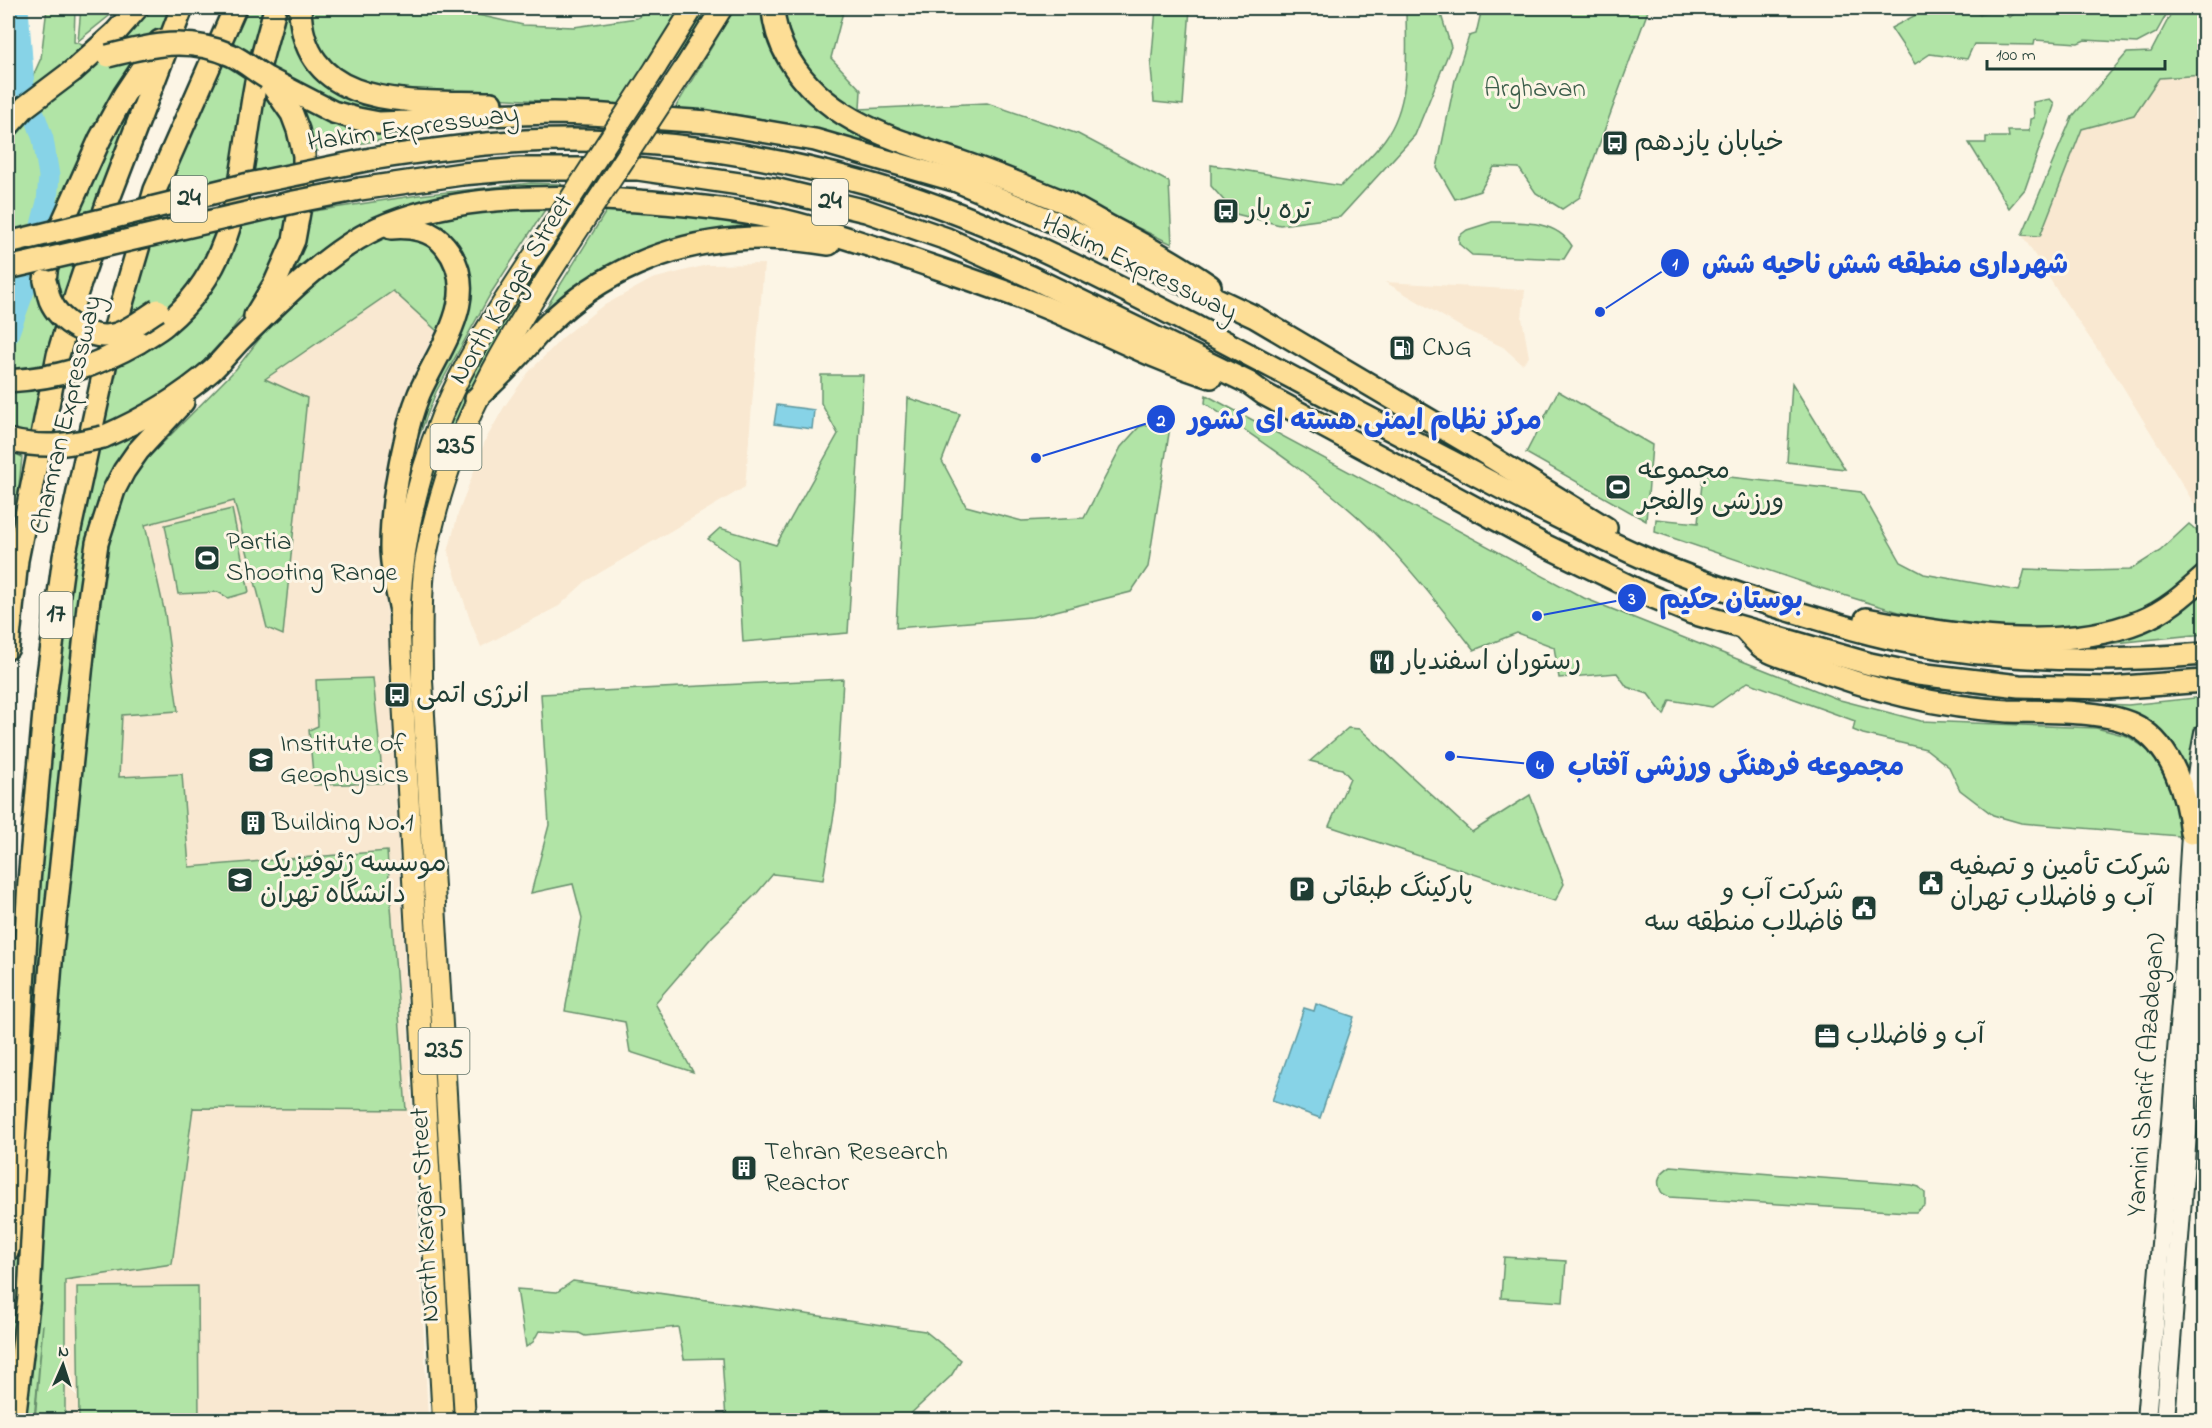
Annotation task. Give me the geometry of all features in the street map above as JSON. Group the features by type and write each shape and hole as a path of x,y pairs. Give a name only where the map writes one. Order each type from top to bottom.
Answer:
{"highway":[{"path":"8,126 25,107 74,70 115,33 137,8"},
{"path":"182,8 124,95 100,139 54,241 47,263 45,281 50,300 59,314 78,329 97,335 116,334 158,310 193,273 241,181"},
{"name":"Chamran Expressway","path":"8,648 17,560 58,356 108,201 182,8"},
{"name":"Chamran Expressway","path":"8,1250 30,871 46,690 64,557 109,348 155,190 234,8"},
{"path":"8,381 52,376 93,366 139,342 166,324 191,299 209,275 225,242 241,181 255,87 275,8"},
{"path":"300,8 303,28 316,59 334,78 360,93 387,99 530,105 590,114 708,123 795,136 870,155 957,182 1047,219 1255,317"},
{"path":"773,8 776,29 783,50 795,69 820,98 836,111 874,130 1065,203 1172,260 1255,317 1595,520 1656,563"},
{"path":"74,70 108,56 156,44 189,44 233,56 267,78 333,112 379,123 478,115 590,114"},
{"path":"241,339 275,284 294,240 304,184 304,155 298,130 292,114 267,78"},
{"name":"Hakim Expressway","path":"8,243 249,184 371,159 459,146 529,141 618,141 709,150 798,166 868,183 960,215 1135,295 1560,518 1656,563 1768,603 1874,635 1973,652 2061,659 2205,654"},
{"name":"Hakim Expressway","path":"8,268 294,202 360,189 462,174 497,171 626,169 719,179 774,189 866,211 947,239 1082,301 1249,383 1264,394 1542,544 1692,613 1870,664 1928,675 2019,686 2110,688 2199,682"},
{"path":"14,1420 29,1297 37,1145 52,950 83,650 97,543 114,490 138,451 241,339 314,271 376,229 438,208 471,203 549,197 636,200 748,213 831,233 1039,304 1148,354 1200,374 1264,394"},
{"path":"376,229 415,228 441,241 456,262 461,287 457,317 420,393 404,445 394,503 391,548 400,606"},
{"path":"476,399 549,323 570,305 608,278 654,257 712,242 739,238 803,241 889,252"},
{"path":"8,440 54,447 103,437 152,413 211,370"},
{"path":"1768,603 1803,606 1923,630 2016,638 2071,637 2095,634 2142,621 2171,605 2205,577"},
{"path":"1741,626 1764,649 1839,678 1895,695 1995,710 2084,714 2127,721 2148,734 2169,758 2178,779 2191,833"}],"main road":[{"name":"North Kargar Street","path":"443,1420 410,832 400,606 406,544 435,434 463,371 544,238 693,8"},
{"name":"North Kargar Street","path":"465,1420 422,681 424,570 444,483 476,399 509,338 722,8"},
{"name":"Yamini Sharif (Azadegan)","path":"2146,1420 2182,988 2191,833 2199,759 2205,733"},
{"path":"410,832 431,830"},
{"name":"Yamini Sharif (Azadegan)","path":"2165,1420 2205,914"}],"shaded area":[{"path":"2174,8 2204,8 2204,520 2120,382 2022,235 2075,112 2127,53 2151,52"},
{"path":"764,264 745,487 586,581 559,606 481,647 448,552 458,514 485,441 504,407 528,373 562,338 601,307 652,279 707,265"},
{"path":"1385,282 1525,290 1522,318 1529,357 1522,364 1503,347 1466,330"},
{"name":"موسسه ژئوفیزیک دانشگاه تهران","path":"393,290 436,330 407,389 385,473 381,499 428,1420 33,1420 118,543 265,379"}],"green space":[{"path":"47,8 75,8 74,42 125,61 150,66 94,205 50,368 8,370 8,132 41,58"},
{"path":"81,8 119,8 78,41"},
{"path":"151,8 178,8 168,35 122,41"},
{"path":"243,8 268,8 256,56 226,41"},
{"path":"281,8 295,8 311,60 411,104 425,117 352,112 289,81 266,64"},
{"path":"305,8 466,8 474,14 523,25 574,27 637,18 657,8 687,8 622,106 357,88 315,51"},
{"path":"705,8 712,8 677,61 672,58"},
{"path":"735,8 764,8 766,26 775,55 786,71 861,134 922,160 770,120 675,108"},
{"path":"779,8 844,8 831,58 861,90 860,109 987,103 1078,134 1169,182 1172,244 1050,186 860,118 809,75 790,46"},
{"path":"1156,8 1190,8 1183,105 1154,102 1151,67"},
{"path":"1406,8 1439,8 1451,47 1415,135 1340,217 1280,225 1236,214 1211,186 1211,165 1341,186 1385,139 1394,125 1404,93"},
{"name":"Arghavan","path":"1482,8 1649,8 1580,197 1562,209 1536,193 1519,168 1494,167 1480,191 1455,199 1437,168 1455,80 1469,36 1476,34"},
{"path":"1929,8 1970,8 1980,15 1999,8 2009,17 2025,8 2170,8 2156,33 2137,43 2035,40 2034,45 1974,44 1967,59 1930,54 1915,64 1891,28"},
{"path":"2174,8 2204,8 2204,75 2159,78 2134,115 2082,129 2040,236 2022,235 2072,117 2127,53 2151,52"},
{"path":"218,61 251,78 237,175 167,192"},
{"path":"262,87 284,122 296,163 248,172"},
{"path":"2050,99 2054,106 2025,189 2009,208 1969,143 1986,143 1986,137 2009,137 2008,131 2029,131 2030,119 2034,118 2033,102"},
{"path":"297,104 467,123 530,124 433,131 311,152"},
{"path":"531,183 561,184 564,192 451,199 407,207 387,213 348,232 290,273 308,212 419,195"},
{"path":"550,202 491,293 436,392 413,452 408,452 465,290 419,226 446,215"},
{"path":"610,205 702,215 774,232 753,232 570,295 541,316"},
{"path":"295,211 278,257 249,307 202,363 146,408 99,427 110,366 135,352 239,223"},
{"path":"1492,222 1525,222 1547,227 1565,237 1572,246 1564,259 1472,255 1459,244 1459,236 1467,230"},
{"path":"225,226 203,273 162,319 118,347 144,246"},
{"path":"389,234 432,240 455,271 443,332 436,330 393,291 265,379 307,398 283,635 267,628 234,501 145,525 165,614 178,711 122,715 119,777 182,774 189,867 387,851 406,1110 193,1108 172,1264 65,1280 65,1420 35,1420 43,1324 34,1420 25,1420 41,1270 62,962 97,633 110,540 121,501 139,467 236,369 275,319 332,264 370,240"},
{"path":"549,248 555,252 491,353 464,406 444,458 428,512 422,805 413,763 407,625 413,546 439,443 477,361"},
{"path":"821,375 863,375 848,633 743,642 738,560 708,539 720,528 776,545 838,434 821,403"},
{"path":"1792,383 1845,469 1787,462"},
{"path":"49,384 41,436 8,431 8,388"},
{"name":"مجموعه ورزشی والفجر","path":"1558,391 1652,445 1646,521 1526,453"},
{"path":"1206,395 1584,598 1840,700 1921,721 2096,728 2127,736 2160,758 2182,813 2179,836 2021,823 1993,815 1960,790 1949,767 1926,749 1863,734 1853,730 1855,721 1748,682 1712,707 1670,700 1664,715 1648,694 1627,687 1617,673 1559,678 1554,647 1517,633 1474,650 1413,574 1373,531 1313,479 1205,403"},
{"path":"908,398 960,414 942,461 966,506 1022,521 1084,518 1121,447 1139,427 1162,420 1170,427 1148,567 1131,592 1032,617 896,628"},
{"path":"172,411 120,467 67,721 50,865 28,1205 8,1412 8,1289 47,762 64,618 94,448"},
{"path":"8,450 22,457 8,587"},
{"path":"1703,474 1861,492 1901,562 1924,574 2019,591 2025,569 2130,570 2160,551 2189,524 2204,537 2204,569 2151,607 2082,630 2030,632 1951,624 1912,616 1817,587 1655,532 1656,519 1698,523"},
{"name":"Partia Shooting Range","path":"232,509 249,592 228,598 218,592 178,594 165,525"},
{"path":"2204,592 2204,634 2095,645 2098,639 2176,611"},
{"path":"373,678 383,783 314,785 309,730 318,726 316,680"},
{"path":"843,679 836,802 823,880 773,874 712,937 655,1003 693,1072 630,1052 625,1022 565,1011 582,918 573,884 531,893 549,825 541,694"},
{"path":"1939,692 2025,701 2128,705 2204,697 2204,718 2191,784 2177,752 2163,737"},
{"path":"1348,728 1360,729 1472,832 1530,795 1564,884 1555,901 1329,826 1350,778 1342,769 1310,761"},
{"path":"432,904 445,1213 439,1186 424,905"},
{"path":"1671,1166 1912,1185 1919,1187 1925,1193 1925,1205 1916,1212 1908,1212 1669,1197 1662,1193 1659,1178"},
{"path":"1504,1257 1566,1261 1563,1302 1501,1298"},
{"path":"573,1281 925,1331 961,1360 951,1376 904,1420 726,1420 722,1358 684,1359 678,1327 585,1336 579,1333 539,1331 533,1342 526,1347 517,1289 557,1292"},
{"path":"198,1286 199,1420 79,1420 77,1287"},
{"path":"447,1332 453,1352 457,1420 449,1420"}],"water":[{"path":"777,405 814,410 812,429 774,424"},
{"path":"1316,1004 1354,1017 1320,1118 1272,1101 1304,1008 1314,1011"}],"waterway":[{"path":"8,335 24,291 47,202 49,176 43,139 24,85 18,8"}],"place":[{"name":"خیابان یازدهم","path":"1615,143"},
{"name":"تره بار","path":"1226,211"},
{"name":"شهرداری منطقه شش ناحیه شش","path":"1600,312"},
{"name":"CNG","path":"1402,348"},
{"name":"مرکز نظام ایمنی هسته ای کشور","path":"1036,458"},
{"name":"مجموعه ورزشی والفجر","path":"1618,487"},
{"name":"Partia Shooting Range","path":"207,558"},
{"name":"بوستان حکیم","path":"1537,616"},
{"name":"رستوران اسفندیار","path":"1382,662"},
{"name":"انرژی اتمی","path":"397,695"},
{"name":"مجموعه فرهنگی ورزشی آفتاب","path":"1450,756"},
{"name":"Institute of Geophysics","path":"261,760"},
{"name":"Building No.1","path":"253,823"},
{"name":"موسسه ژئوفیزیک دانشگاه تهران","path":"240,880"},
{"name":"شركت تأمين و تصفيه آب و فاضلاب تهران","path":"1931,883"},
{"name":"پارکینگ طبقاتی","path":"1302,889"},
{"name":"شرکت آب و فاضلاب منطقه سه","path":"1864,908"},
{"name":"آب و فاضلاب","path":"1827,1036"},
{"name":"Tehran Research Reactor","path":"744,1168"}]}
